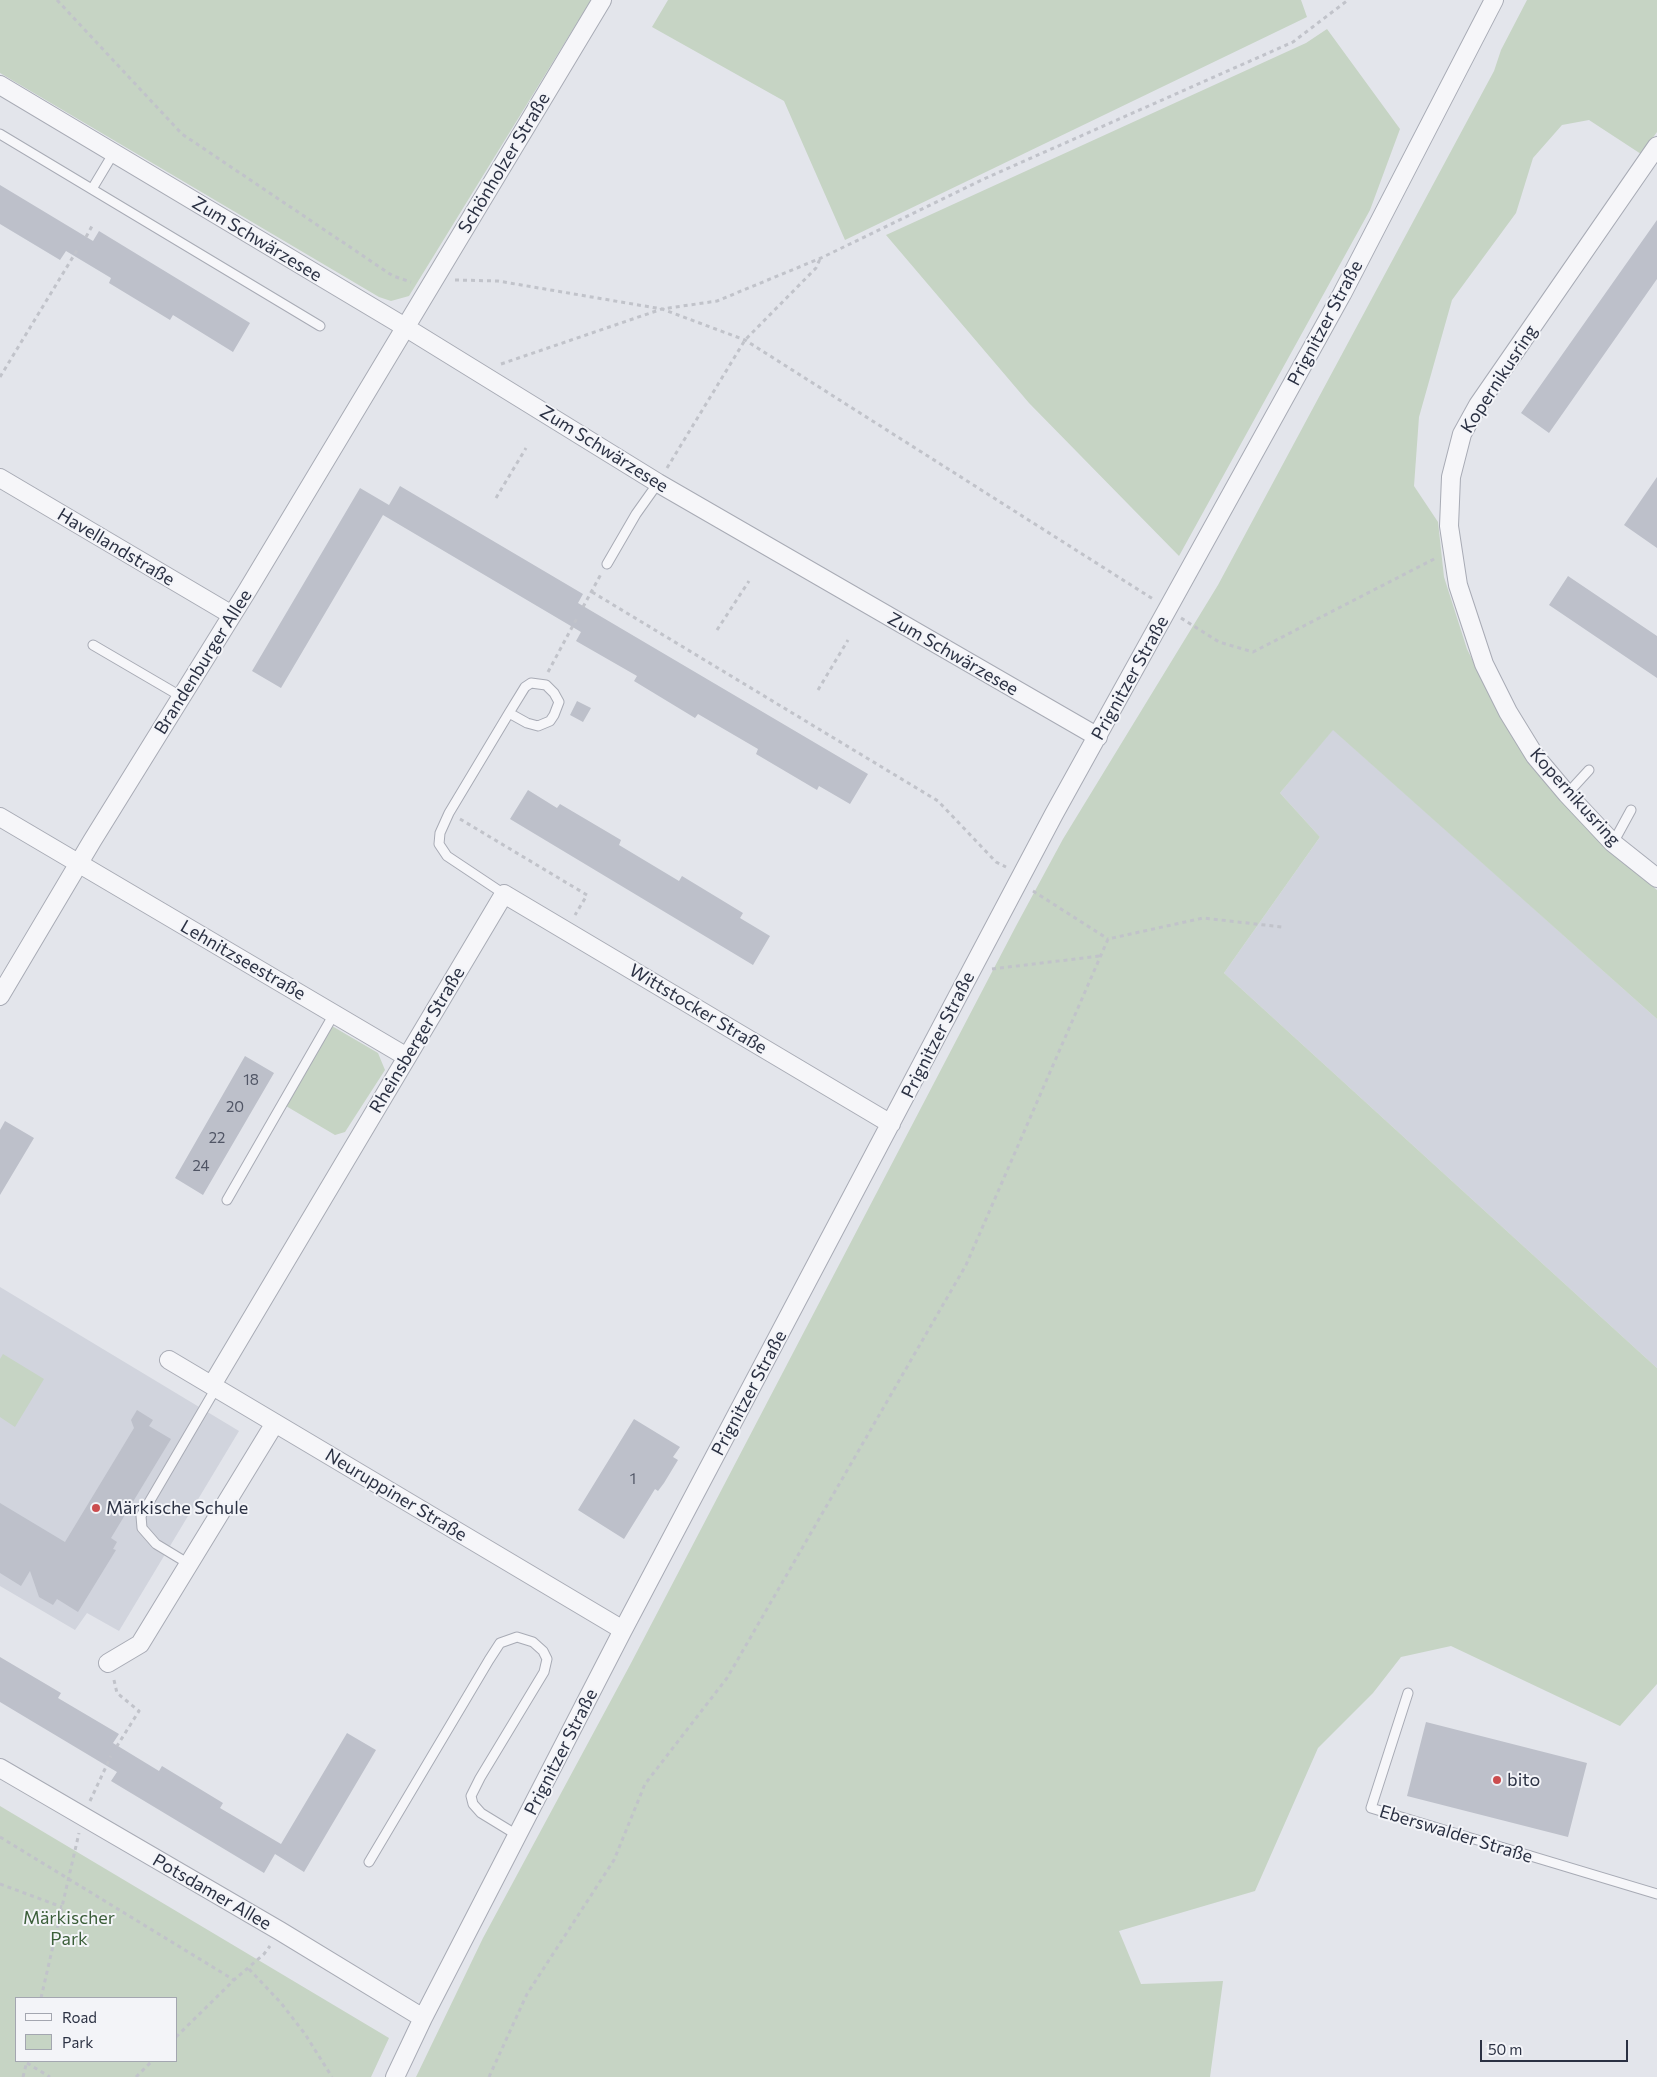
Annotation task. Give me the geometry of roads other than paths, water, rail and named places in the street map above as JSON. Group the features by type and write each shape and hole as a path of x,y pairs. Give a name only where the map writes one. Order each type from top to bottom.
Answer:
{"street":[{"name":"Schönholzer Straße","path":"405,327 602,0"},
{"name":"Prignitzer Straße","path":"395,2077 423,2018 623,1630 892,1124 971,971 1342,294 1494,0"},
{"name":"Zum Schwärzesee","path":"0,85 405,327 658,483 1098,737"},
{"name":"Kopernikusring","path":"1657,146 1478,405 1462,434 1451,477 1449,526 1458,586 1484,664 1508,712 1535,756 1567,794 1613,843 1657,878"},
{"name":"Brandenburger Allee","path":"0,996 405,327"},
{"name":"Havellandstraße","path":"0,478 232,615"},
{"name":"Lehnitzseestraße","path":"0,817 407,1057"},
{"name":"Wittstocker Straße","path":"504,894 892,1124"},
{"name":"Rheinsberger Straße","path":"214,1386 504,894"},
{"name":"Neuruppiner Straße","path":"170,1360 623,1630"},
{"path":"108,1662 140,1644 275,1423"},
{"name":"Potsdamer Allee","path":"0,1768 280,1931 423,2018"}],"lane":[{"path":"0,134 320,326"},
{"path":"92,190 113,154"},
{"path":"607,564 636,514 658,483"},
{"path":"93,645 182,697"},
{"path":"504,894 447,856 439,844 440,833 449,812 509,713 525,687 532,683 542,684 550,688 559,702 557,712 550,720 538,726 509,713"},
{"path":"1567,794 1589,770"},
{"path":"1613,843 1631,810"},
{"path":"228,1200 334,1014"},
{"path":"189,1564 156,1544 142,1528 141,1516 214,1386"},
{"path":"369,1862 500,1643 517,1636 533,1642 544,1651 547,1660 544,1672 471,1796 473,1804 481,1813 517,1835"},
{"name":"Eberswalder Straße","path":"1408,1693 1371,1808 1657,1894"}],"place":[{"name":"Märkische Schule","path":"96,1508"},
{"name":"bito","path":"1497,1780"}],"park label":[{"name":"Märkischer Park","path":"69,1928"}]}
